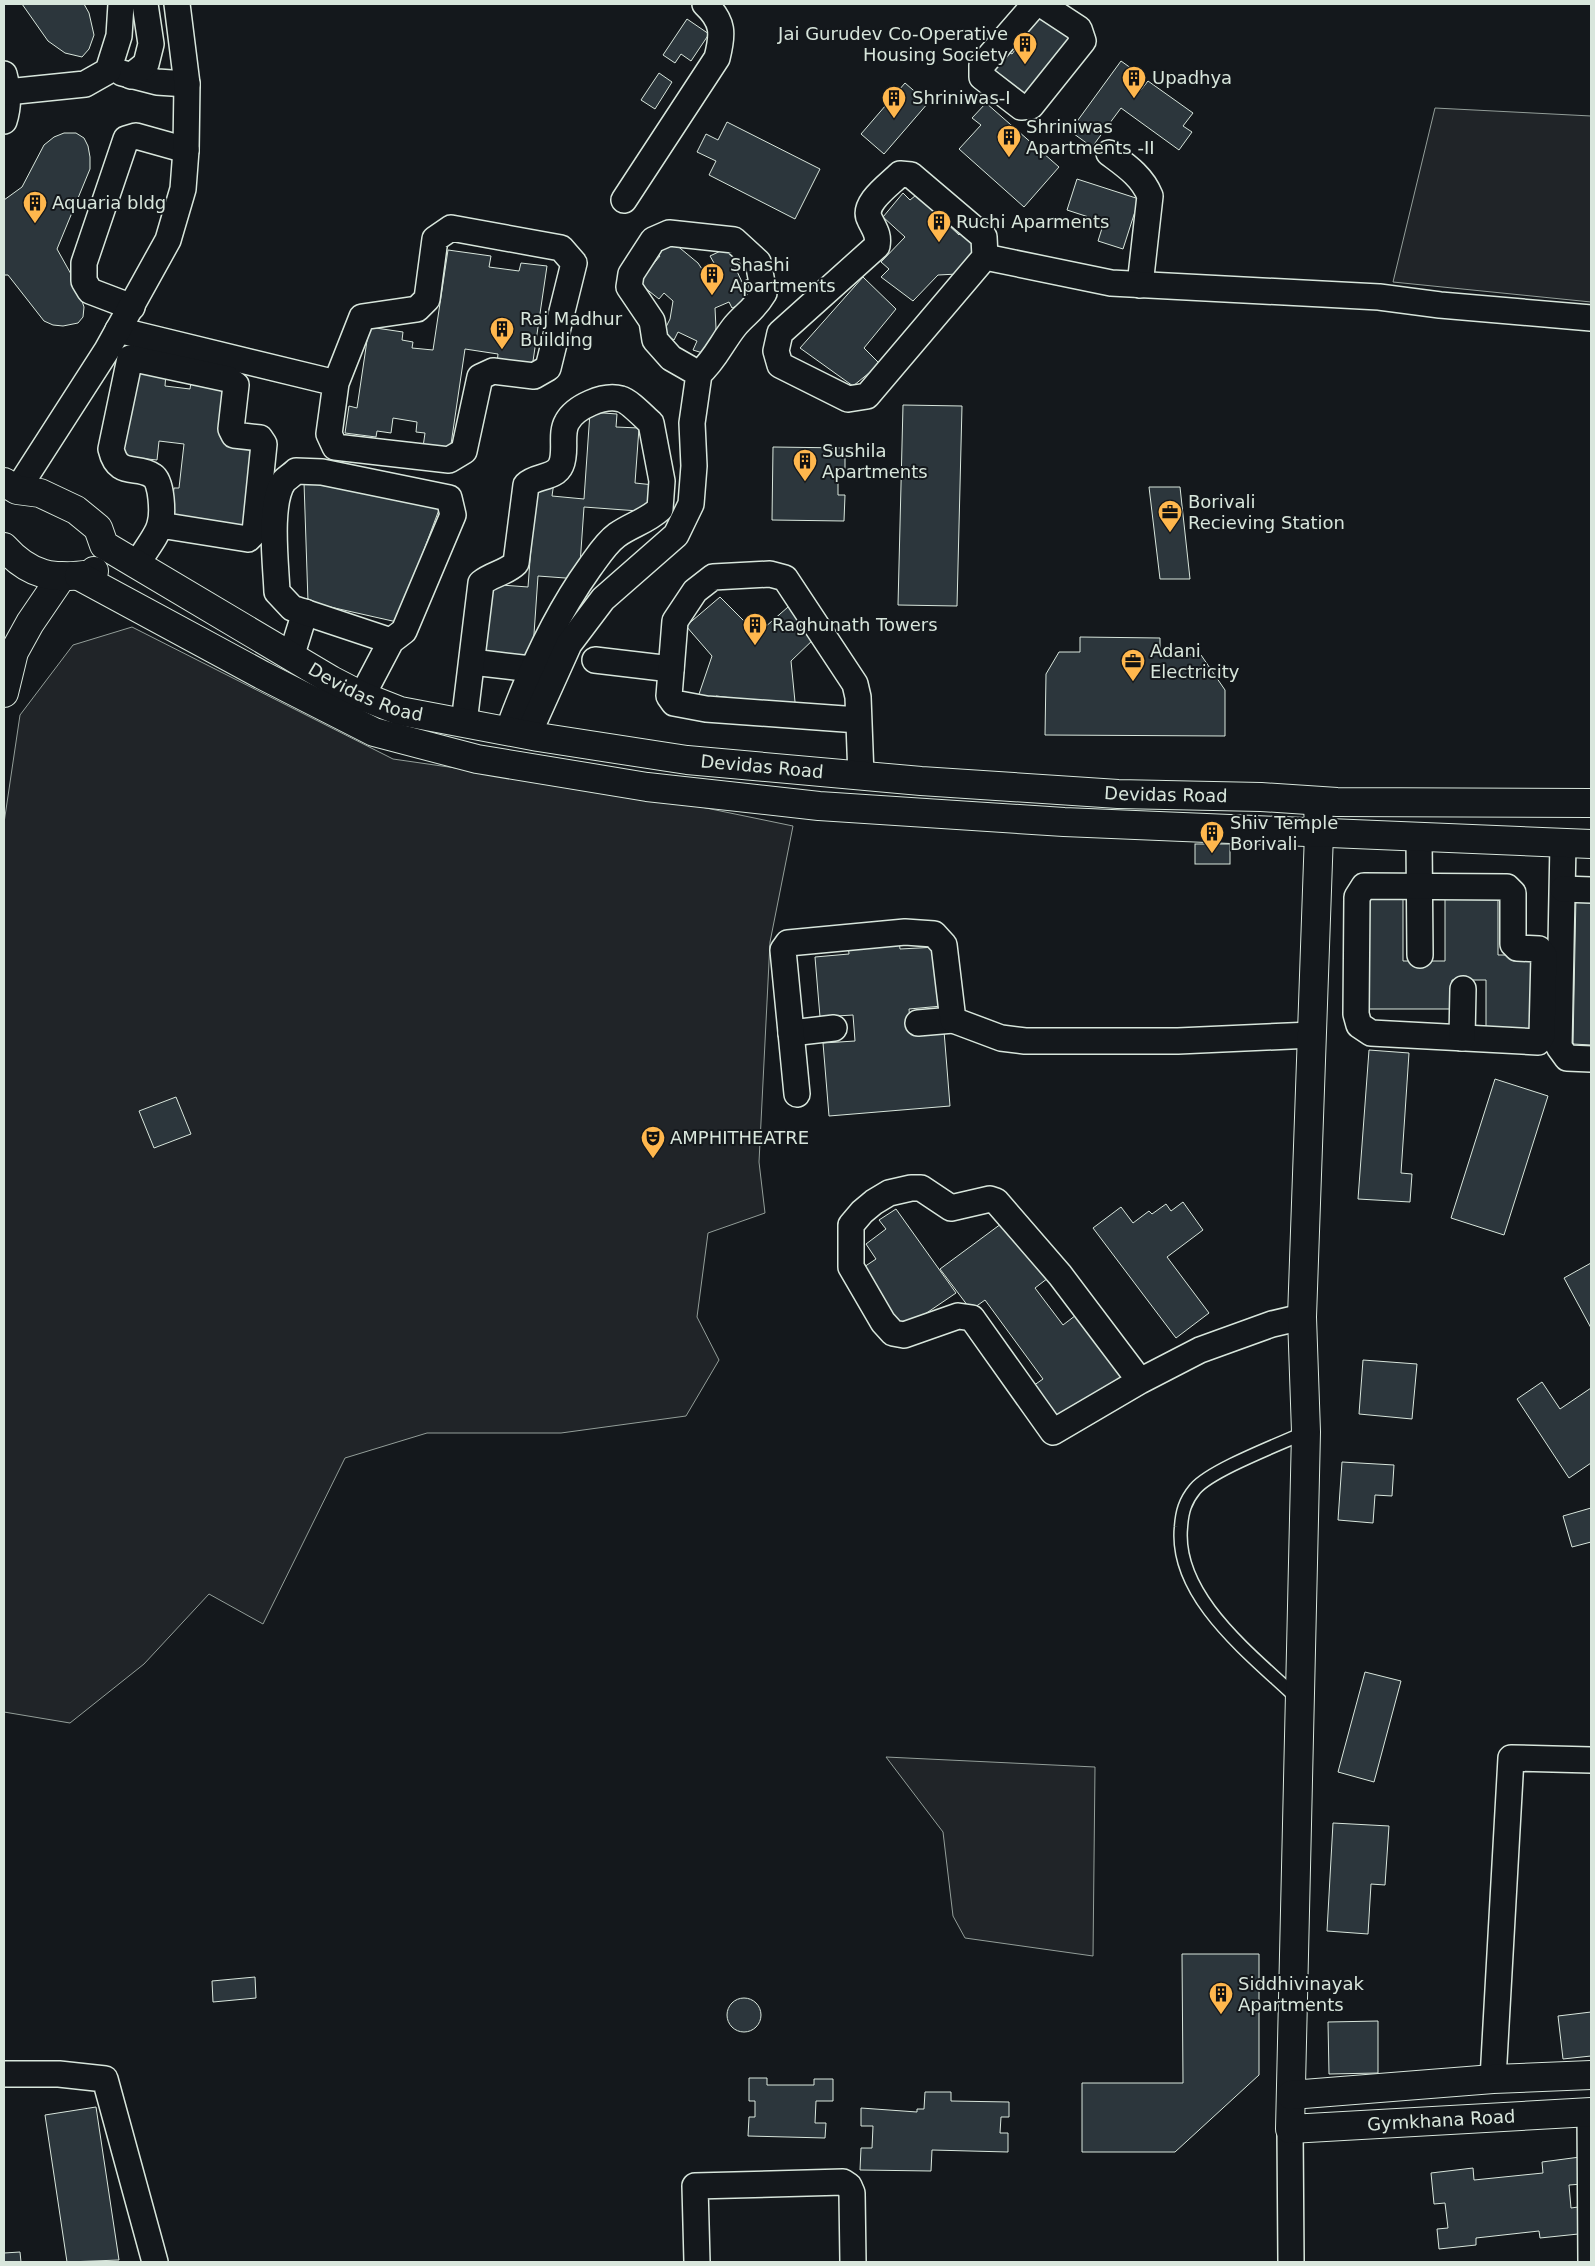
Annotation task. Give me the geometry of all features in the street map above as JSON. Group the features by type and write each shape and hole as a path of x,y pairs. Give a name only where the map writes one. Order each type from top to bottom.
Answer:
{"main road":[{"path":"4,693 9,651 70,576 91,574 103,560 104,545 98,528 76,510 40,494 8,492"},
{"name":"Devidas Road","path":"104,545 291,657 362,696 400,711 518,733 687,760 861,776 1118,794 1413,803 1591,803"},
{"name":"Devidas Road","path":"4,547 28,567 47,576 70,576 374,732 477,759 647,787 819,806 1064,822 1591,844"},
{"path":"1290,2128 1306,1432 1302,1317 1319,834 1318,800"},
{"name":"Gymkhana Road","path":"1291,2095 1493,2079 1591,2075"},
{"name":"Gymkhana Road","path":"1290,2128 1591,2112"}],"street":[{"path":"4,121 5,83 85,84 108,70 119,36 121,4"},
{"path":"145,4 151,44 133,71 157,82 175,83"},
{"path":"8,492 112,340 168,240 183,189 186,150 175,83 177,4"},
{"path":"624,200 717,58 722,36 719,22 705,4"},
{"path":"1035,4 982,65 982,77 1021,107 1031,106 1083,41 1079,29 1041,4"},
{"path":"132,306 90,291 84,281 84,263 126,139 136,136 186,150"},
{"path":"1109,153 1131,169 1147,188 1150,196 1140,284"},
{"path":"900,174 911,176 984,237 985,257 867,396 848,399 780,365 776,351 780,333 877,246 878,236 867,215 869,205 900,174"},
{"path":"451,228 562,248 574,263 548,368 534,376 493,371 480,377 464,451 449,460 335,447 329,434 336,383 362,317 417,309 426,299 435,239 451,228"},
{"path":"518,733 569,644 603,599 676,535 691,504 694,466 692,423 699,374 711,363 736,325 756,307 764,293 758,262 734,240 669,233 653,240 631,274 629,287 652,321 656,340 671,358 699,374"},
{"path":"985,257 1111,283 1379,297 1440,305 1591,318"},
{"path":"112,340 130,358 228,379 236,385 231,429 234,435 260,438 264,444 255,532 248,539 160,525"},
{"path":"112,340 336,383"},
{"path":"130,358 111,450 114,459 121,467 153,476 159,484 160,525 137,564"},
{"path":"464,723 481,583 487,578 509,570 516,563 526,485 532,479 552,474 561,465 566,423 578,411 602,399 622,399 651,423 662,481 660,509 649,519 617,535 604,548 575,588 532,668 518,733"},
{"path":"362,696 391,641 404,631 453,515 449,498 322,472 296,472 285,481 279,491 275,516 277,592 292,608 391,641"},
{"path":"858,720 706,709 674,703 668,696 675,621 695,591 713,577 770,574 785,578 855,684 858,697 861,776"},
{"path":"291,657 305,612"},
{"path":"594,660 671,669"},
{"path":"472,662 532,668"},
{"path":"1419,838 1420,955"},
{"path":"1564,843 1559,1047 1567,1058 1591,1059"},
{"path":"1364,886 1419,886 1507,887 1512,893 1512,944 1517,948 1539,949 1544,955 1542,1036 1538,1042 1371,1033 1359,1025 1356,1014 1357,897 1364,886"},
{"path":"1563,889 1591,890"},
{"path":"797,1094 783,950 788,942 905,932 934,934 944,945 953,1020"},
{"path":"1462,1038 1463,989"},
{"path":"918,1023 953,1020 1001,1038 1026,1041 1178,1041 1312,1035"},
{"path":"791,1033 834,1028"},
{"path":"1140,1381 1060,1275 996,1200 990,1199 951,1208 921,1188 910,1188 889,1193 874,1202 851,1225 851,1267 883,1322 891,1331 904,1335 958,1316 972,1318 1053,1432 1140,1381 1200,1350 1272,1324 1302,1317"},
{"path":"1493,2079 1511,1758 1591,1760"},
{"path":"4,2074 59,2074 105,2079 155,2262"},
{"path":"1591,2112 1591,2262"},
{"path":"1290,2128 1291,2262"},
{"path":"697,2262 695,2186 843,2182 849,2186 852,2193 853,2262"}],"lane":[{"path":"1300,1701 1215,1619 1187,1574 1179,1543 1183,1508 1195,1488 1213,1475 1306,1432"}],"shaded area":[{"path":"1435,108 1591,116 1591,302 1393,282"},
{"path":"132,627 393,759 643,795 793,826 770,942 759,1162 765,1213 708,1233 697,1317 719,1360 686,1416 561,1433 427,1433 345,1458 263,1624 209,1594 144,1664 70,1723 4,1712 4,823 20,715 73,645"},
{"path":"886,1757 1095,1767 1093,1956 965,1938 953,1916 943,1832"}],"building":[{"path":"22,4 84,4 89,13 94,35 89,49 82,57 65,53 48,41"},
{"name":"Jai Gurudev Co-Operative Housing Society","path":"1037,8 1074,35 1025,101 989,75 1007,51 1012,54 1027,34 1021,30"},
{"path":"687,19 709,34 691,61 681,54 675,63 663,55"},
{"name":"Upadhya","path":"1121,61 1135,71 1127,82 1140,91 1148,81 1193,113 1183,126 1192,132 1179,150 1121,108 1092,147 1070,131"},
{"path":"659,73 672,82 655,109 641,100"},
{"name":"Shriniwas-I","path":"905,83 928,103 884,154 861,134"},
{"name":"Shriniwas Apartments -II","path":"986,103 1059,167 1024,207 959,149 981,125 972,118"},
{"path":"727,122 820,169 795,219 709,175 716,161 697,152 706,134 718,140"},
{"name":"Aquaria bldg","path":"64,133 76,133 84,138 88,146 90,169 57,249 76,283 84,307 83,317 78,323 63,326 53,325 44,321 8,275 4,275 4,200 22,187 44,145 54,137"},
{"path":"1077,179 1139,199 1123,249 1098,241 1104,222 1067,210"},
{"name":"Ruchi Aparments","path":"921,191 946,216 942,219 959,235 963,231 984,248 958,274 938,275 913,301 881,277 889,269 881,262 905,237 883,217 903,193 910,200"},
{"name":"Shashi Apartments","path":"669,239 698,263 702,269 714,263 710,256 731,246 740,264 735,267 742,282 748,279 757,298 732,308 729,302 715,308 716,328 709,355 693,350 697,341 678,332 674,340 663,333 670,319 673,301 664,293 659,299 635,280 648,266 650,268 660,256 657,254"},
{"name":"Raj Madhur Building","path":"448,250 491,256 489,267 519,271 521,263 547,266 532,368 497,363 498,354 465,349 450,451 423,447 425,433 416,432 417,422 393,418 391,433 377,431 376,437 345,433 349,406 357,408 369,327 403,332 402,340 413,342 412,348 433,350"},
{"path":"863,277 896,309 864,348 880,364 853,386 800,348"},
{"path":"137,370 166,373 165,386 190,389 191,382 229,386 222,440 260,445 250,529 169,523 174,488 179,488 184,444 159,441 157,460 119,456 124,415 131,416"},
{"path":"903,405 962,406 957,606 898,605"},
{"path":"590,412 617,414 616,427 639,428 635,483 654,485 652,512 584,507 579,579 538,576 532,663 483,659 488,584 528,587 536,481 554,482 552,496 584,499"},
{"name":"Sushila Apartments","path":"773,447 845,448 845,469 838,469 838,495 845,495 844,521 772,520"},
{"path":"304,482 440,507 397,622 308,602"},
{"name":"Borivali Recieving Station","path":"1149,487 1180,487 1190,579 1160,579"},
{"name":"Raghunath Towers","path":"720,597 749,626 764,628 788,607 817,636 791,661 796,712 770,703 716,696 715,702 697,700 712,656 686,626"},
{"name":"Adani Electricity","path":"1080,637 1160,638 1160,654 1201,655 1225,690 1225,736 1045,735 1046,674 1059,652 1080,652"},
{"name":"Shiv Temple Borivali","path":"1195,844 1230,844 1230,864 1195,864"},
{"path":"1363,894 1403,894 1403,961 1445,961 1445,894 1498,894 1498,955 1538,955 1538,1031 1486,1031 1486,980 1452,980 1452,1009 1368,1009"},
{"path":"1576,895 1591,896 1591,1045 1573,1044"},
{"path":"899,941 900,949 937,947 942,1006 909,1009 911,1034 944,1031 950,1106 829,1116 823,1043 855,1041 853,1015 820,1017 815,957 849,954 848,945"},
{"path":"1369,1050 1409,1053 1401,1173 1412,1174 1410,1202 1358,1199"},
{"path":"1495,1079 1548,1096 1504,1235 1451,1218"},
{"path":"176,1097 191,1134 154,1148 139,1111"},
{"path":"1183,1202 1203,1230 1167,1257 1209,1313 1176,1338 1093,1228 1121,1207 1133,1223 1149,1211 1152,1214 1166,1204 1171,1211"},
{"path":"896,1209 956,1293 897,1333 855,1273 876,1259 866,1244 886,1229 879,1220"},
{"path":"1009,1218 1052,1275 1035,1288 1063,1325 1080,1312 1129,1377 1060,1429 1030,1388 1043,1379 985,1300 971,1310 940,1269"},
{"path":"1591,1263 1591,1328 1564,1278"},
{"path":"1363,1360 1417,1364 1412,1419 1359,1414"},
{"path":"1542,1382 1560,1409 1591,1388 1591,1463 1569,1478 1517,1399"},
{"path":"1342,1462 1394,1465 1392,1496 1375,1495 1373,1523 1338,1520"},
{"path":"1591,1508 1591,1542 1572,1547 1563,1516"},
{"path":"1365,1672 1401,1681 1374,1782 1338,1772"},
{"path":"1333,1823 1389,1826 1385,1885 1371,1884 1368,1934 1327,1931"},
{"name":"Siddhivinayak Apartments","path":"1182,1954 1259,1954 1259,2075 1175,2152 1082,2152 1082,2083 1183,2083"},
{"path":"255,1977 256,1998 213,2002 212,1981"},
{"path":"744,1998 756,2003 761,2015 756,2027 744,2032 732,2027 727,2015 732,2003"},
{"path":"1591,2012 1591,2056 1563,2059 1558,2016"},
{"path":"1378,2021 1378,2073 1329,2074 1328,2022"},
{"path":"749,2078 767,2078 767,2085 814,2085 814,2079 833,2079 833,2101 816,2101 815,2123 826,2123 825,2138 748,2136 749,2117 755,2117 755,2101 749,2101"},
{"path":"925,2092 951,2092 951,2101 1009,2102 1009,2117 1001,2117 1000,2133 1008,2133 1008,2152 932,2150 931,2171 860,2170 861,2148 872,2148 873,2126 861,2126 861,2108 917,2112 917,2109 924,2109"},
{"path":"96,2107 119,2260 67,2262 45,2115"},
{"path":"1580,2157 1583,2184 1569,2185 1571,2208 1585,2206 1588,2233 1540,2238 1539,2231 1476,2238 1476,2245 1439,2249 1437,2229 1448,2228 1445,2203 1434,2204 1431,2173 1473,2168 1474,2180 1543,2173 1542,2162"},
{"path":"20,2252 21,2262 4,2262 4,2253"}],"place":[{"name":"Jai Gurudev Co-Operative Housing Society","path":"1025,65"},
{"name":"Upadhya","path":"1134,99"},
{"name":"Shriniwas-I","path":"894,119"},
{"name":"Shriniwas Apartments -II","path":"1009,158"},
{"name":"Aquaria bldg","path":"35,224"},
{"name":"Ruchi Aparments","path":"939,243"},
{"name":"Shashi Apartments","path":"712,296"},
{"name":"Raj Madhur Building","path":"502,350"},
{"name":"Sushila Apartments","path":"805,482"},
{"name":"Borivali Recieving Station","path":"1170,533"},
{"name":"Raghunath Towers","path":"755,646"},
{"name":"Adani Electricity","path":"1133,682"},
{"name":"Shiv Temple Borivali","path":"1212,854"},
{"name":"AMPHITHEATRE","path":"653,1159"},
{"name":"Siddhivinayak Apartments","path":"1221,2015"}]}
